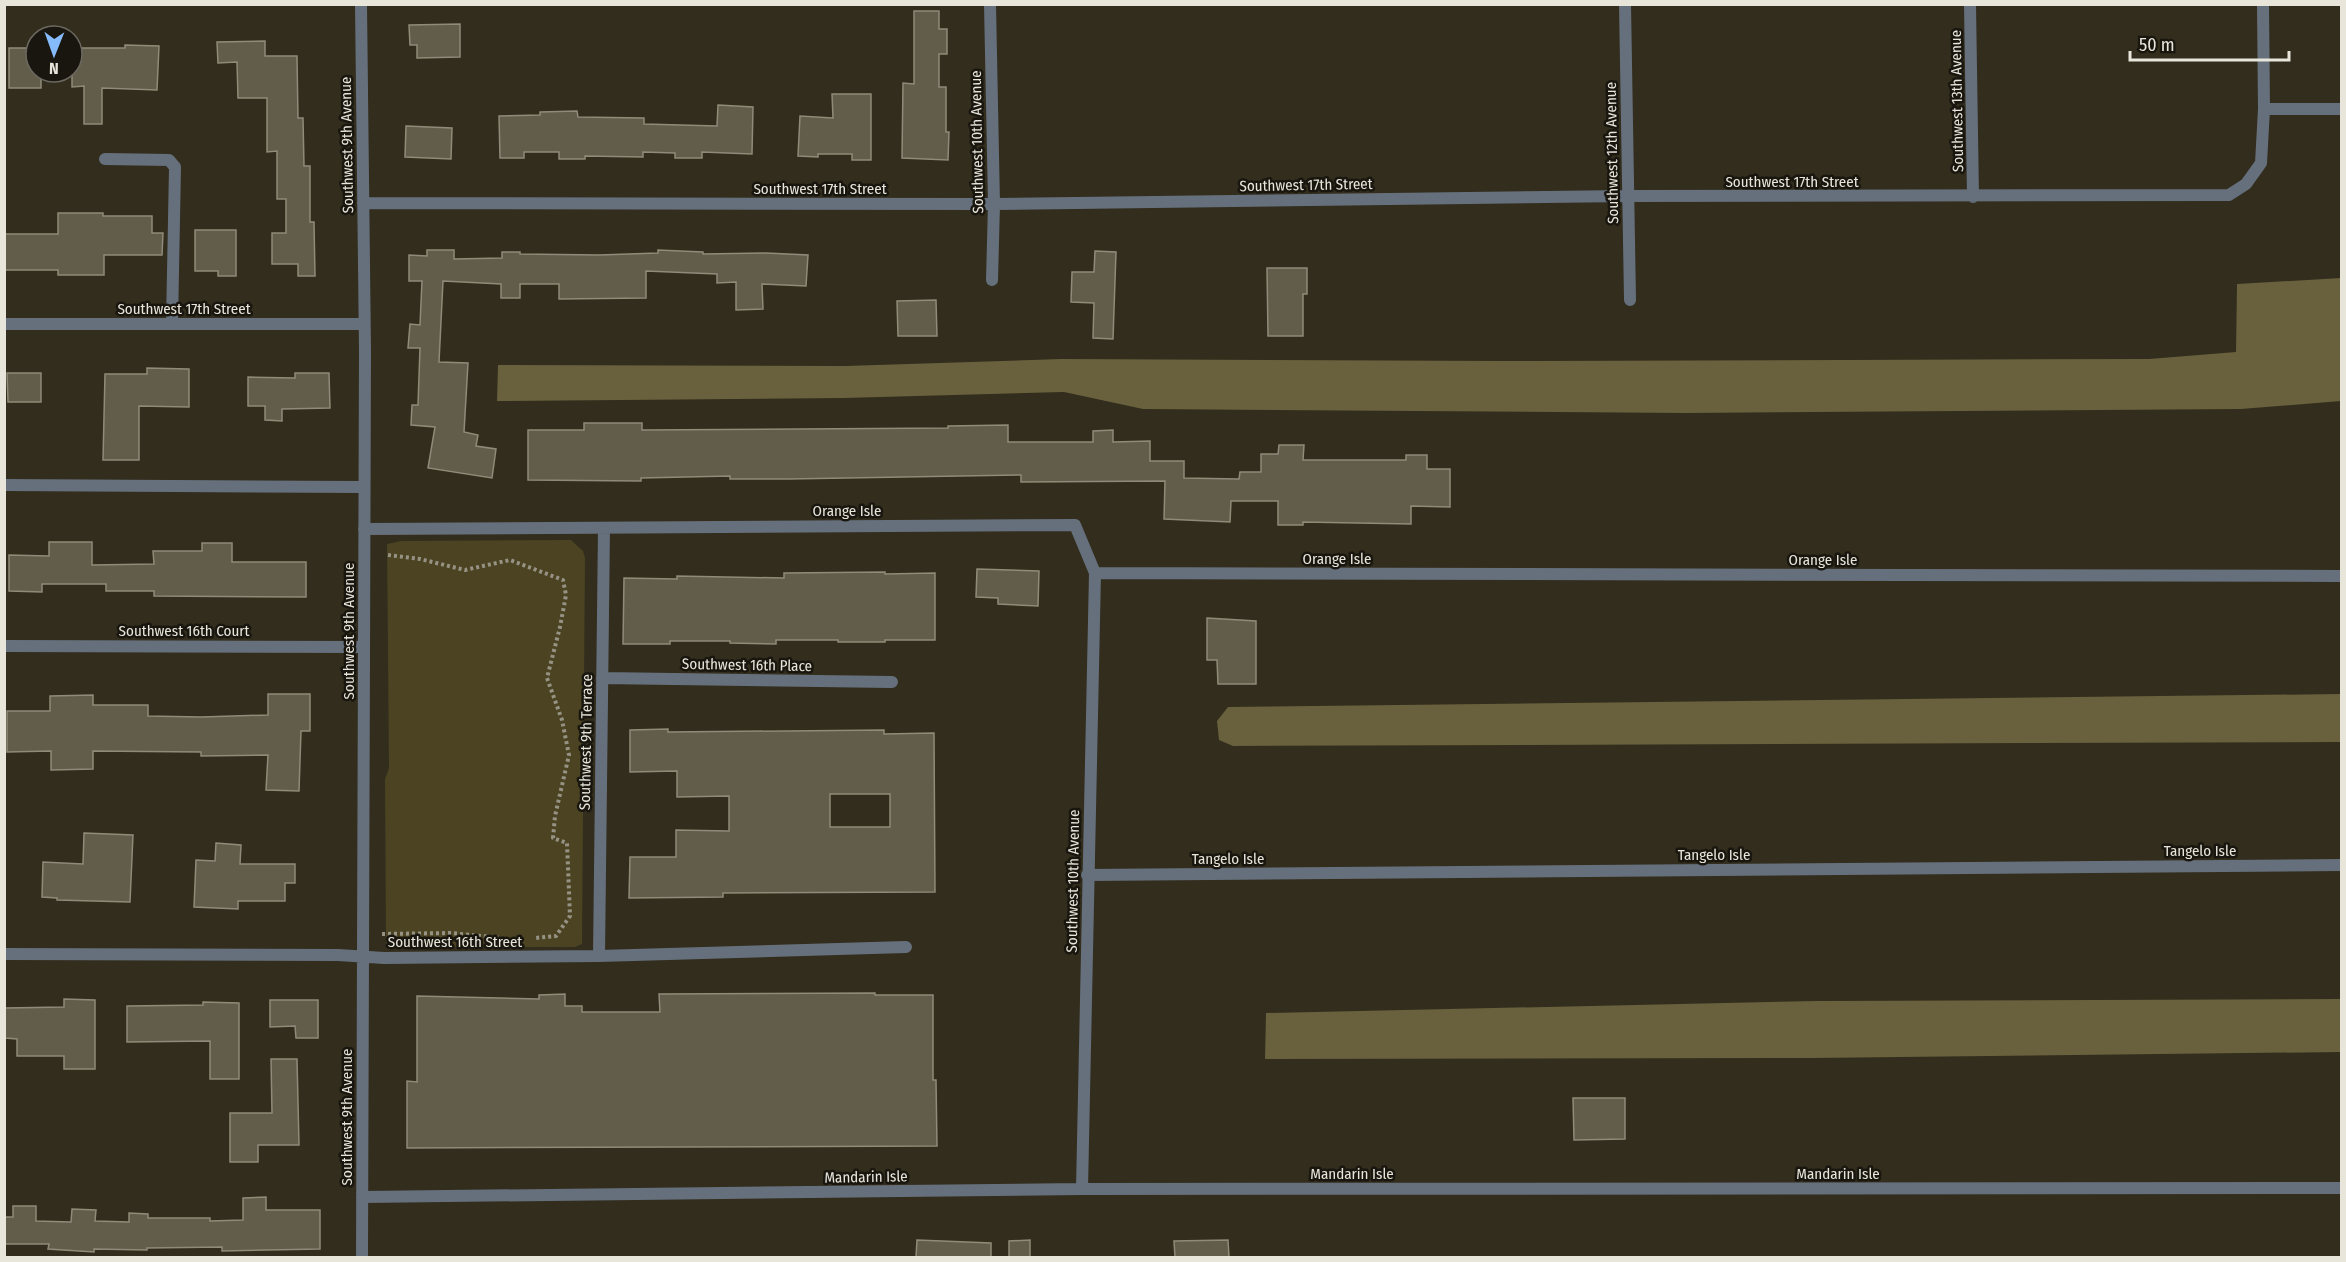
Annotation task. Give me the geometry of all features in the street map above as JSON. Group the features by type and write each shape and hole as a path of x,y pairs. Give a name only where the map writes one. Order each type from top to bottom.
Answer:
{"street":[{"name":"Southwest 9th Avenue","path":"361,4 364,324 362,1257"},
{"name":"Southwest 10th Avenue","path":"990,4 994,204 992,280"},
{"name":"Southwest 12th Avenue","path":"1624,4 1629,300"},
{"name":"Southwest 13th Avenue","path":"1970,4 1973,197"},
{"path":"2263,4 2264,109 2342,109"},
{"name":"Southwest 17th Street","path":"363,203 994,204 1628,196 2229,195 2246,184 2261,163 2264,109"},
{"path":"105,159 169,160 175,167 172,324"},
{"name":"Southwest 17th Street","path":"4,324 364,324"},
{"path":"4,485 364,487"},
{"name":"Orange Isle","path":"364,530 1075,525 1095,573 2342,576"},
{"name":"Southwest 9th Terrace","path":"599,956 604,528"},
{"name":"Southwest 10th Avenue","path":"1082,1189 1095,573"},
{"name":"Southwest 16th Court","path":"4,646 364,647"},
{"name":"Southwest 16th Place","path":"602,678 892,682"},
{"name":"Tangelo Isle","path":"1087,875 2342,865"},
{"name":"Southwest 16th Street","path":"4,954 599,956 906,947"},
{"name":"Mandarin Isle","path":"362,1197 1082,1189 2342,1188"}],"path":[{"path":"388,555 465,570 510,560 563,580 566,595 561,627 547,678 562,720 569,755 555,816 553,838 567,843 570,916 556,936 524,939"},
{"path":"382,934 452,933 503,939"}],"shaded area":[{"path":"2341,278 2341,401 2241,409 1685,413 1143,409 1064,392 844,398 497,401 498,365 845,366 1061,359 1508,361 2149,359 2236,352 2237,284"},
{"path":"571,540 583,551 585,558 582,944 575,947 391,947 386,943 385,779 389,768 387,544 401,541"},
{"path":"2341,694 2341,742 1233,746 1219,740 1217,721 1228,707"},
{"path":"2341,999 2341,1052 1813,1058 1265,1059 1266,1013 1817,1001"}],"building":[{"path":"914,11 939,11 939,29 947,29 947,54 939,54 939,87 946,87 948,160 902,158 903,83 914,84"},
{"path":"460,24 460,57 417,58 417,45 410,45 409,25"},
{"path":"265,41 265,56 297,56 298,118 303,118 304,166 310,166 310,222 314,222 315,276 298,276 298,264 272,264 272,233 286,233 286,199 277,199 277,151 267,152 267,98 238,98 237,62 218,63 217,42"},
{"path":"125,45 159,46 157,90 102,88 102,124 84,124 84,86 72,87 72,84 84,84 84,48 125,48"},
{"path":"9,48 24,48 24,84 41,84 41,88 9,88"},
{"path":"832,94 871,94 871,160 852,160 852,154 798,156 800,116 833,118"},
{"path":"718,105 753,107 752,154 702,152 702,158 675,158 675,153 643,152 643,157 585,156 585,159 559,159 559,152 524,152 524,158 500,158 499,116 577,111 578,117 644,118 644,124 717,126"},
{"path":"406,126 452,128 451,159 405,157"},
{"path":"58,213 152,216 152,233 163,233 162,255 104,255 104,275 58,275 58,270 4,270 4,234 58,234"},
{"path":"195,230 236,230 236,276 218,276 218,271 195,271"},
{"path":"427,250 454,250 454,259 502,258 502,252 599,255 658,253 658,250 703,252 703,254 808,255 806,286 762,284 763,309 736,310 736,282 717,283 717,274 646,271 646,298 559,299 559,284 520,284 520,298 501,298 501,284 443,281 439,362 468,363 464,432 478,435 476,446 496,449 492,478 428,468 435,427 411,425 412,405 418,405 420,348 408,348 410,324 420,325 422,281 409,281 409,255 427,256"},
{"path":"1095,251 1116,252 1113,339 1093,338 1094,303 1071,302 1072,272 1094,272"},
{"path":"1267,268 1307,268 1307,294 1303,294 1303,336 1268,336"},
{"path":"936,300 937,336 898,336 897,301"},
{"path":"147,368 189,369 189,407 139,406 139,460 103,460 105,374 147,374"},
{"path":"7,373 41,373 41,402 8,402"},
{"path":"295,373 329,373 330,408 282,409 282,421 265,420 265,406 248,406 248,377 295,378"},
{"path":"584,423 642,423 642,430 948,428 948,426 1008,425 1008,442 1093,442 1093,431 1113,430 1113,442 1150,441 1150,461 1184,461 1184,478 1239,479 1240,472 1261,472 1261,454 1278,454 1279,445 1304,445 1303,460 1406,460 1406,455 1427,455 1427,469 1450,469 1450,507 1411,506 1411,524 1303,522 1303,525 1278,525 1278,501 1231,501 1230,522 1164,519 1165,481 1021,482 1021,475 789,479 730,479 730,476 641,478 641,481 528,480 528,430 584,430"},
{"path":"49,542 92,542 92,565 154,564 153,551 202,551 202,543 232,543 232,562 306,562 306,597 154,596 154,591 106,591 106,584 42,584 42,592 9,591 9,555 49,556"},
{"path":"977,569 1039,571 1038,606 998,604 998,598 976,597"},
{"path":"885,572 885,574 935,573 935,640 838,642 838,640 776,640 776,644 670,641 670,644 623,644 624,578 677,579 677,576 784,578 784,573"},
{"path":"1207,618 1256,621 1256,684 1218,684 1217,660 1207,660"},
{"path":"268,694 310,694 310,731 301,731 299,791 266,790 268,755 201,756 201,752 93,751 93,769 51,770 51,751 7,752 7,711 50,711 50,696 93,695 93,705 148,705 148,716 201,717 268,715"},
{"path":"668,729 668,732 884,730 884,734 934,733 935,892 723,893 723,897 629,898 630,857 676,857 676,830 729,831 729,796 677,797 677,771 630,772 630,730","holes":["830,794 890,794 890,827 830,827"]},
{"path":"84,833 133,835 130,902 57,900 57,898 42,897 43,862 83,864"},
{"path":"216,843 241,845 240,864 295,864 295,883 285,883 285,901 238,901 238,909 194,907 196,860 215,861"},
{"path":"875,993 875,995 933,995 933,1080 936,1080 937,1146 407,1148 407,1081 417,1082 417,996 539,999 539,995 565,994 565,1006 582,1006 582,1012 660,1012 659,994"},
{"path":"64,999 95,1000 95,1069 64,1069 64,1056 17,1056 17,1039 5,1038 5,1008 64,1007"},
{"path":"270,1000 318,1000 318,1038 296,1038 295,1026 270,1027"},
{"path":"203,1002 239,1003 239,1079 210,1079 210,1041 127,1042 127,1006 203,1005"},
{"path":"271,1059 297,1059 299,1145 258,1145 258,1162 230,1162 230,1113 272,1113"},
{"path":"1573,1098 1625,1098 1625,1139 1574,1140"},
{"path":"266,1197 266,1210 320,1210 320,1249 222,1251 222,1247 147,1248 147,1250 94,1249 94,1252 48,1249 49,1244 4,1244 4,1217 13,1217 13,1206 36,1206 36,1221 71,1222 72,1209 96,1210 95,1221 129,1222 129,1213 148,1214 148,1218 243,1220 243,1198"},
{"path":"917,1240 991,1243 991,1257 916,1257"},
{"path":"1030,1240 1030,1257 1009,1257 1009,1241"},
{"path":"1228,1240 1229,1257 1175,1257 1174,1241"}]}
